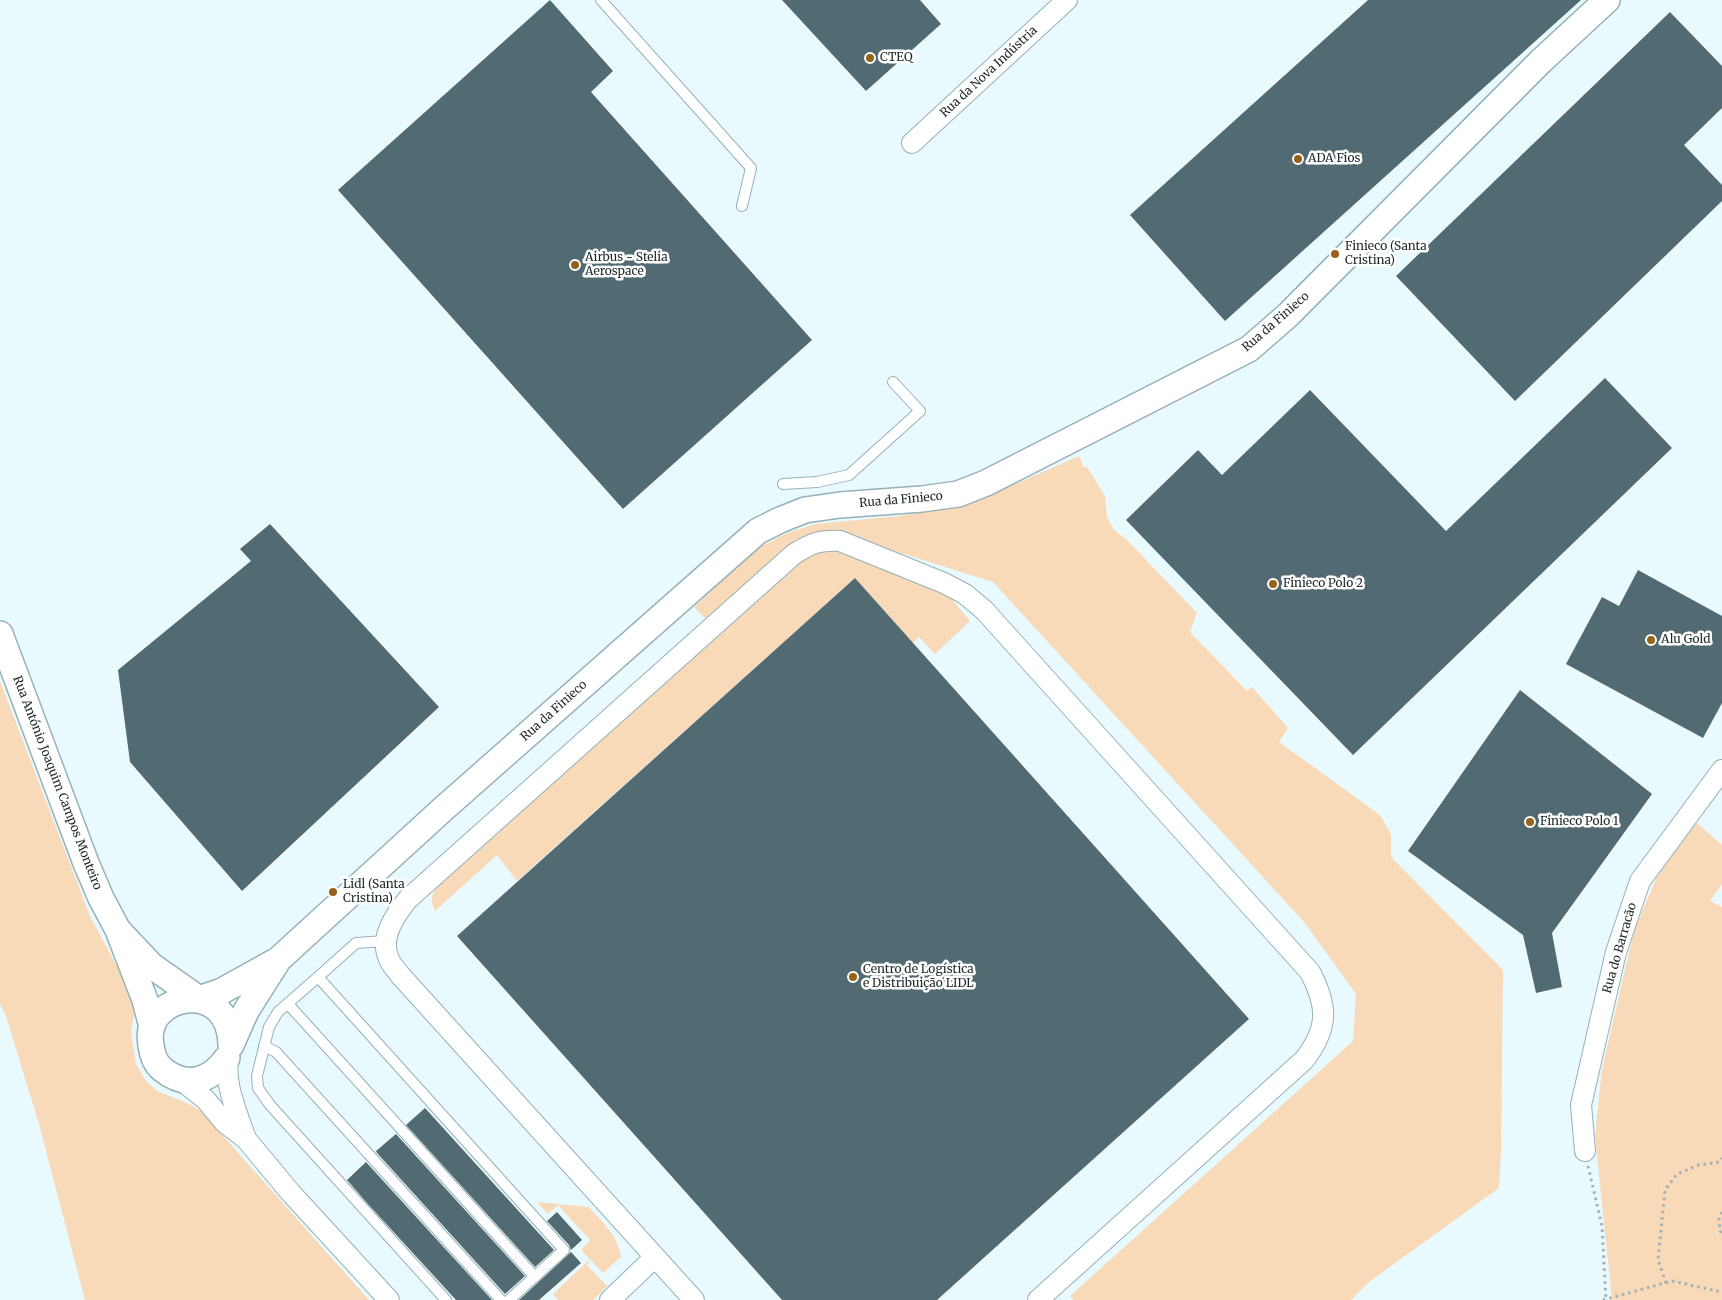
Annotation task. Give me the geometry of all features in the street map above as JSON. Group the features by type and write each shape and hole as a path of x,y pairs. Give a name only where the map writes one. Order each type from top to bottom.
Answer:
{"street":[{"name":"Rua da Nova Indústria","path":"912,143 1067,0"},
{"name":"Rua da Finieco","path":"278,960 450,804 758,531 805,510 958,494 1038,458 1249,349 1288,315 1541,61 1607,0"},
{"path":"682,1296 655,1257 400,975 389,960 386,941 389,929 397,913 408,899 794,554 808,545 823,540 840,540 966,594 984,610 1310,972 1320,991 1324,1012 1322,1029 1316,1046 1304,1060 1038,1300"},
{"name":"Rua António Joaquim Campos Monteiro","path":"0,634 86,863 101,898 118,930"},
{"name":"Rua do Barracão","path":"1585,1151 1581,1105 1616,952 1640,881 1722,770"},
{"path":"118,930 152,966 199,1000 210,1004 220,1011 229,1027 229,1084 234,1106 246,1139"},
{"path":"118,930 145,1000 152,1027"},
{"path":"278,960 222,991 199,1000 179,1000 167,1006 158,1016 152,1027 150,1041 152,1054 159,1066 169,1075 182,1080 206,1100 224,1122 246,1139 290,1192 390,1300"},
{"path":"182,1080 208,1077 220,1069 246,1011 278,960"},
{"path":"610,1300 655,1257"}],"lane":[{"path":"601,0 751,168 742,206"},
{"path":"783,484 818,482 849,475 920,411 893,382"},
{"path":"386,941 356,943 278,1012 268,1027 257,1076 258,1088 263,1097 446,1300"},
{"path":"318,977 564,1250 509,1300"},
{"path":"288,1004 535,1277"},
{"path":"264,1046 276,1052 501,1300"}],"path":[{"path":"1585,1151 1602,1226 1606,1299 1672,1282 1722,1292"},
{"path":"1666,1283 1658,1260 1665,1190 1676,1174 1699,1165 1720,1162 1722,1158"},
{"path":"1722,1212 1719,1219 1720,1231 1722,1233"}],"shaded area":[{"path":"1079,456 1084,468 1087,467 1105,496 1107,517 1114,530 1126,539 1197,613 1190,632 1247,691 1252,687 1288,728 1279,742 1380,815 1391,834 1391,857 1503,970 1499,1188 1369,1282 1351,1300 1074,1300 1070,1296 1353,1041 1356,994 1304,922 993,582 827,530 795,540 706,619 694,607 758,548 787,533 815,524 899,516 970,504"},
{"path":"837,548 941,592 951,598 970,621 935,654 919,637 913,643 855,578 517,881 497,855 435,911 432,897 439,883 810,551"},
{"path":"0,681 90,916 130,991 135,1009 131,1032 136,1064 146,1081 157,1091 201,1111 369,1300 85,1300 39,1124 6,1016 0,1004"},
{"path":"1697,823 1722,845 1722,884 1710,901 1722,907 1722,1300 1612,1300 1595,1137 1602,1069 1634,931 1661,867"},
{"path":"537,1202 589,1207 613,1236 621,1257 603,1273 581,1250 590,1240 558,1205 548,1214"},
{"path":"588,1261 590,1262 587,1265 607,1286 593,1300 558,1300 553,1294"}],"building":[{"name":"Airbus - Stelia Aerospace","path":"550,0 613,71 591,92 812,340 623,509 338,190"},
{"name":"CTEQ","path":"782,0 920,0 941,24 866,91"},
{"name":"ADA Fios","path":"1368,0 1581,0 1225,321 1130,215"},
{"path":"1670,12 1722,66 1722,108 1684,145 1722,185 1722,201 1515,401 1396,276"},
{"path":"1605,378 1672,448 1353,755 1126,520 1198,450 1222,475 1310,390 1446,531"},
{"path":"270,524 439,707 242,891 130,762 118,670 251,561 240,549"},
{"name":"Alu Gold","path":"1638,570 1722,616 1722,703 1703,738 1566,664 1602,597 1619,606"},
{"name":"Centro de Logística e Distribuição LIDL","path":"855,578 1249,1019 937,1300 782,1300 457,936"},
{"name":"Finieco Polo 1","path":"1520,690 1652,794 1552,933 1562,987 1536,993 1523,935 1408,851"},
{"path":"425,1108 554,1250 535,1267 406,1125"},
{"path":"396,1134 525,1276 505,1294 377,1153 376,1151"},
{"path":"366,1162 492,1300 456,1300 367,1203 347,1180"},
{"path":"557,1212 582,1240 571,1250 569,1245 547,1221"},
{"path":"571,1252 581,1263 539,1300 519,1300"}],"place":[{"name":"CTEQ","path":"870,58"},
{"name":"ADA Fios","path":"1298,159"},
{"name":"Finieco (Santa Cristina)","path":"1335,254"},
{"name":"Airbus - Stelia Aerospace","path":"575,265"},
{"name":"Finieco Polo 2","path":"1273,584"},
{"name":"Alu Gold","path":"1651,640"},
{"name":"Finieco Polo 1","path":"1530,822"},
{"name":"Lidl (Santa Cristina)","path":"333,892"},
{"name":"Centro de Logística e Distribuição LIDL","path":"853,977"}]}
